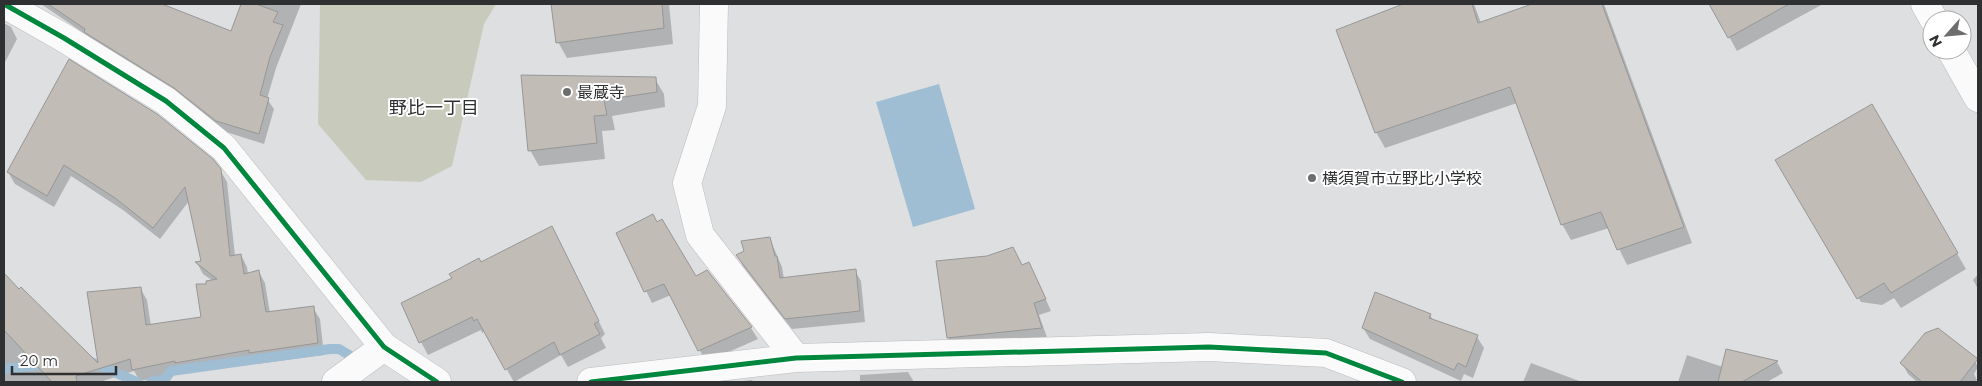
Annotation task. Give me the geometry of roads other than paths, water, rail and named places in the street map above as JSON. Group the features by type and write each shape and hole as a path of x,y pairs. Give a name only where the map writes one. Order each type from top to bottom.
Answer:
{"street":[{"path":"4,4 64,38 166,101 224,148 384,347 437,382"},
{"path":"714,4 712,106 687,183 700,235 796,358"},
{"path":"1964,60 1978,98"},
{"path":"336,382 384,347"},
{"path":"591,382 695,376 796,358 1208,347 1326,353 1402,382"}],"water":[{"path":"939,84 975,209 913,227 876,102"}],"waterway":[{"path":"151,382 165,379 171,371 330,349 339,349 349,355"},
{"path":"91,362 137,382"},
{"path":"4,369 50,364"}],"place":[{"name":"最蔵寺","path":"567,92"},
{"name":"横須賀市立野比小学校","path":"1312,178"}],"district":[{"name":"野比一丁目","path":"434,108"}]}
